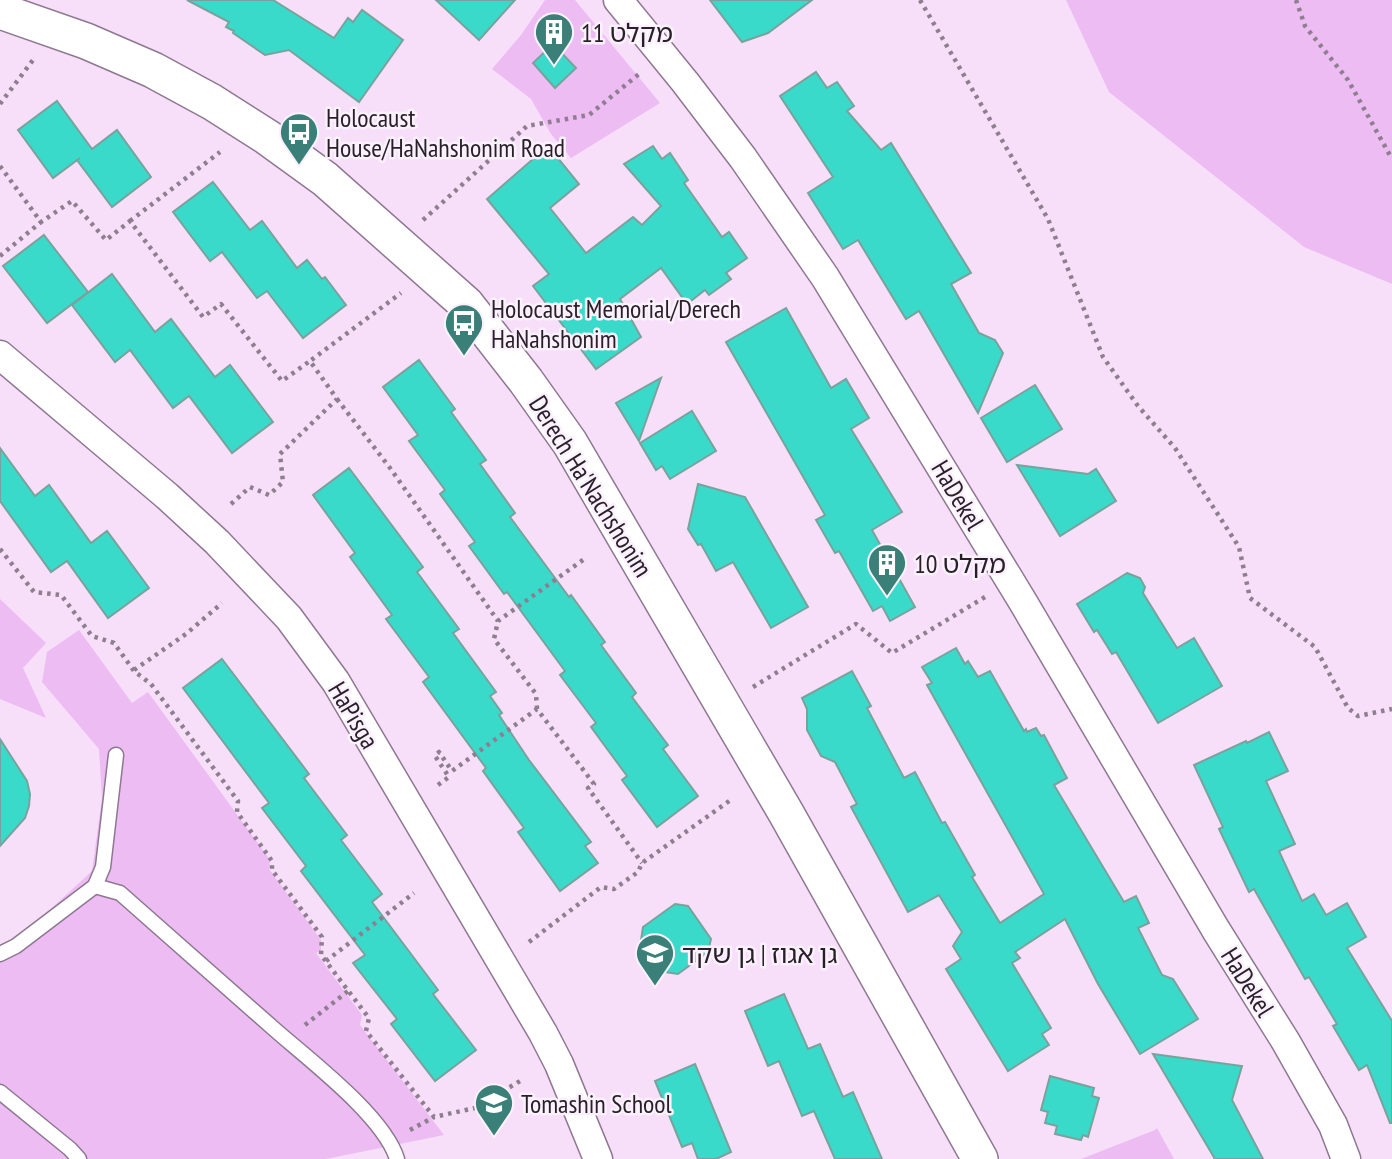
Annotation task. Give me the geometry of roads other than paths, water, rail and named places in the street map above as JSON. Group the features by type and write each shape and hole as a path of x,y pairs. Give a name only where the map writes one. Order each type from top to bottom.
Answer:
{"street":[{"name":"HaDekel","path":"618,0 743,158 825,276 1023,602 1216,930 1286,1042 1333,1125 1346,1159"},
{"name":"Derech Ha'Nachshonim","path":"0,11 86,41 153,70 212,102 325,179 466,304 570,443 786,813 980,1159"},
{"name":"HaPisga","path":"0,355 167,496 217,542 289,618 336,682 543,1033 559,1063 598,1159"}],"lane":[{"path":"0,954 16,946 95,886 103,867 116,755"},
{"path":"95,886 120,893 340,1087 391,1141 397,1159"},
{"path":"0,1092 79,1159"}],"place":[{"name":"מקלט 11","path":"554,66"},
{"name":"Holocaust House/HaNahshonim Road","path":"299,166"},
{"name":"Holocaust Memorial/Derech HaNahshonim","path":"464,357"},
{"name":"מקלט 10","path":"887,597"},
{"name":"גן אגוז | גן שקד","path":"655,987"},
{"name":"Tomashin School","path":"494,1137"}]}
